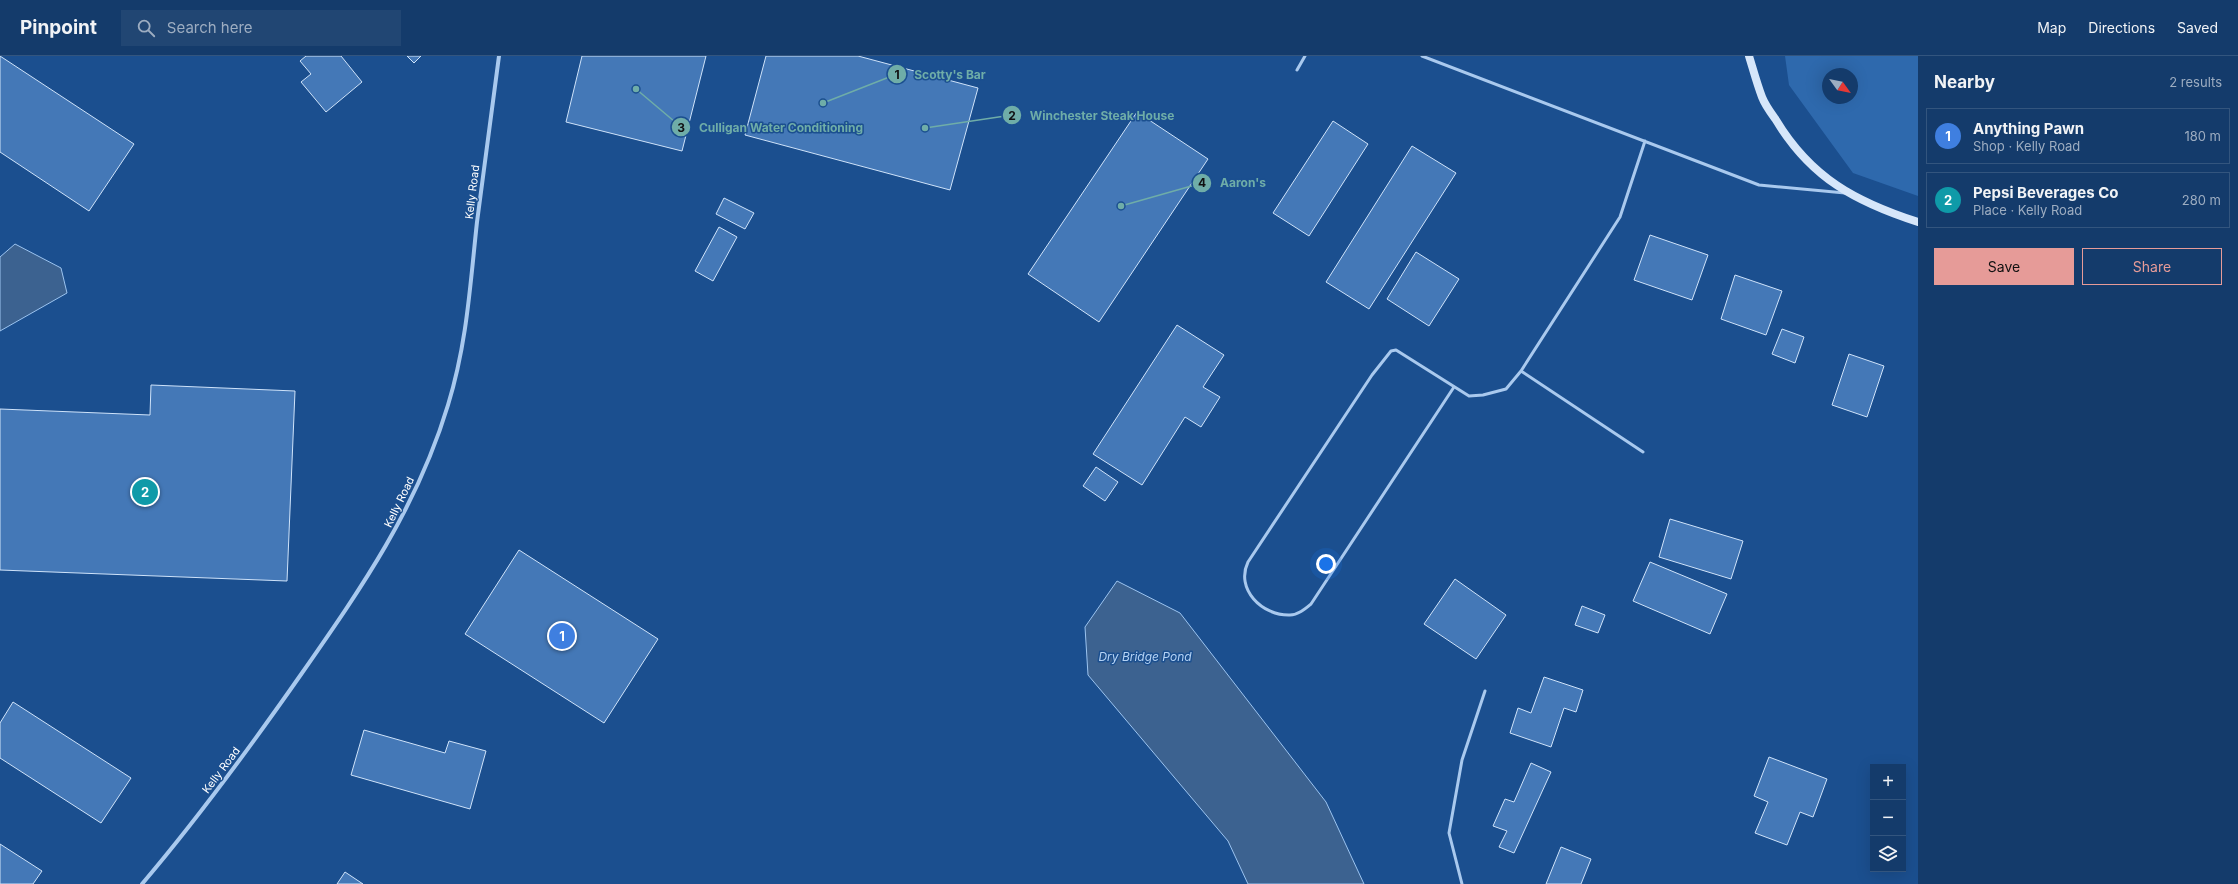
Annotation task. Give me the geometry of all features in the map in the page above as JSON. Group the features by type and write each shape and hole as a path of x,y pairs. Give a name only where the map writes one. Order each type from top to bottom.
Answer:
{"street":[{"name":"Kelly Road","path":"142,884 180,839 246,754 365,584 394,534 432,451 460,358 469,311 477,224 499,56"},
{"path":"1749,56 1762,97 1787,138 1818,173 1848,194 1892,214 1918,222"}],"lane":[{"path":"1297,70 1306,56"},
{"path":"1422,56 1759,185 1848,194"},
{"path":"1454,387 1311,604 1301,612 1291,615 1279,614 1257,603 1248,594 1244,582 1243,572 1248,562 1372,375 1391,351 1396,350 1469,396 1499,391 1510,387 1620,217 1645,141"},
{"path":"1521,371 1643,452"},
{"path":"1462,884 1449,833 1462,760 1485,691"}],"shaded area":[{"path":"1785,56 1918,56 1918,196 1853,173 1789,85"}],"water":[{"path":"15,244 61,268 67,293 0,331 0,257"},
{"name":"Dry Bridge Pond","path":"1117,581 1180,613 1326,802 1364,884 1248,884 1228,841 1088,675 1085,627"}],"building":[{"path":"0,56 134,144 89,211 0,152"},
{"path":"306,56 341,56 362,82 326,112 301,82 311,74 300,61"},
{"path":"407,56 421,56 414,63"},
{"path":"582,56 706,56 682,151 566,122"},
{"path":"766,56 858,56 978,88 950,190 745,135"},
{"path":"1137,112 1208,159 1099,322 1028,274"},
{"path":"1333,121 1368,144 1309,236 1273,213"},
{"path":"1412,146 1456,173 1369,309 1326,282"},
{"path":"724,198 754,213 745,229 716,214"},
{"path":"719,227 737,237 713,281 695,271"},
{"path":"1650,235 1708,255 1692,300 1634,280"},
{"path":"1416,252 1459,279 1429,326 1387,299"},
{"path":"1735,275 1782,291 1766,335 1721,319"},
{"path":"1177,325 1224,355 1203,387 1220,397 1201,427 1185,417 1142,485 1093,454"},
{"path":"1782,329 1804,337 1795,363 1772,354"},
{"path":"1849,354 1884,366 1867,417 1832,405"},
{"path":"151,385 295,391 287,581 0,570 0,409 150,415"},
{"path":"1096,467 1118,482 1105,501 1083,486"},
{"path":"1670,519 1743,541 1731,579 1659,557"},
{"path":"519,550 658,639 604,723 465,634"},
{"path":"1650,562 1727,594 1710,634 1633,601"},
{"path":"1455,579 1506,615 1476,659 1424,624"},
{"path":"1582,606 1605,615 1598,633 1575,625"},
{"path":"1544,677 1583,690 1576,712 1564,708 1551,747 1510,733 1518,708 1531,713"},
{"path":"13,702 131,778 101,823 0,758 0,723"},
{"path":"364,730 445,753 449,741 486,751 470,809 351,775"},
{"path":"1769,757 1827,779 1813,817 1800,812 1787,845 1755,833 1768,802 1754,796"},
{"path":"1531,763 1551,772 1514,853 1499,847 1507,831 1493,826 1505,799 1514,802"},
{"path":"0,844 42,871 33,884 0,884"},
{"path":"1561,847 1591,859 1581,884 1546,884"},
{"path":"345,872 363,884 337,884"}],"place":[{"name":"Culligan Water Conditioning","path":"636,89"},
{"name":"Scotty's Bar","path":"823,103"},
{"name":"Winchester Steak House","path":"925,128"},
{"name":"Aaron's","path":"1121,206"},
{"name":"Pepsi Beverages Co","path":"145,492"},
{"name":"Anything Pawn","path":"562,636"}]}
